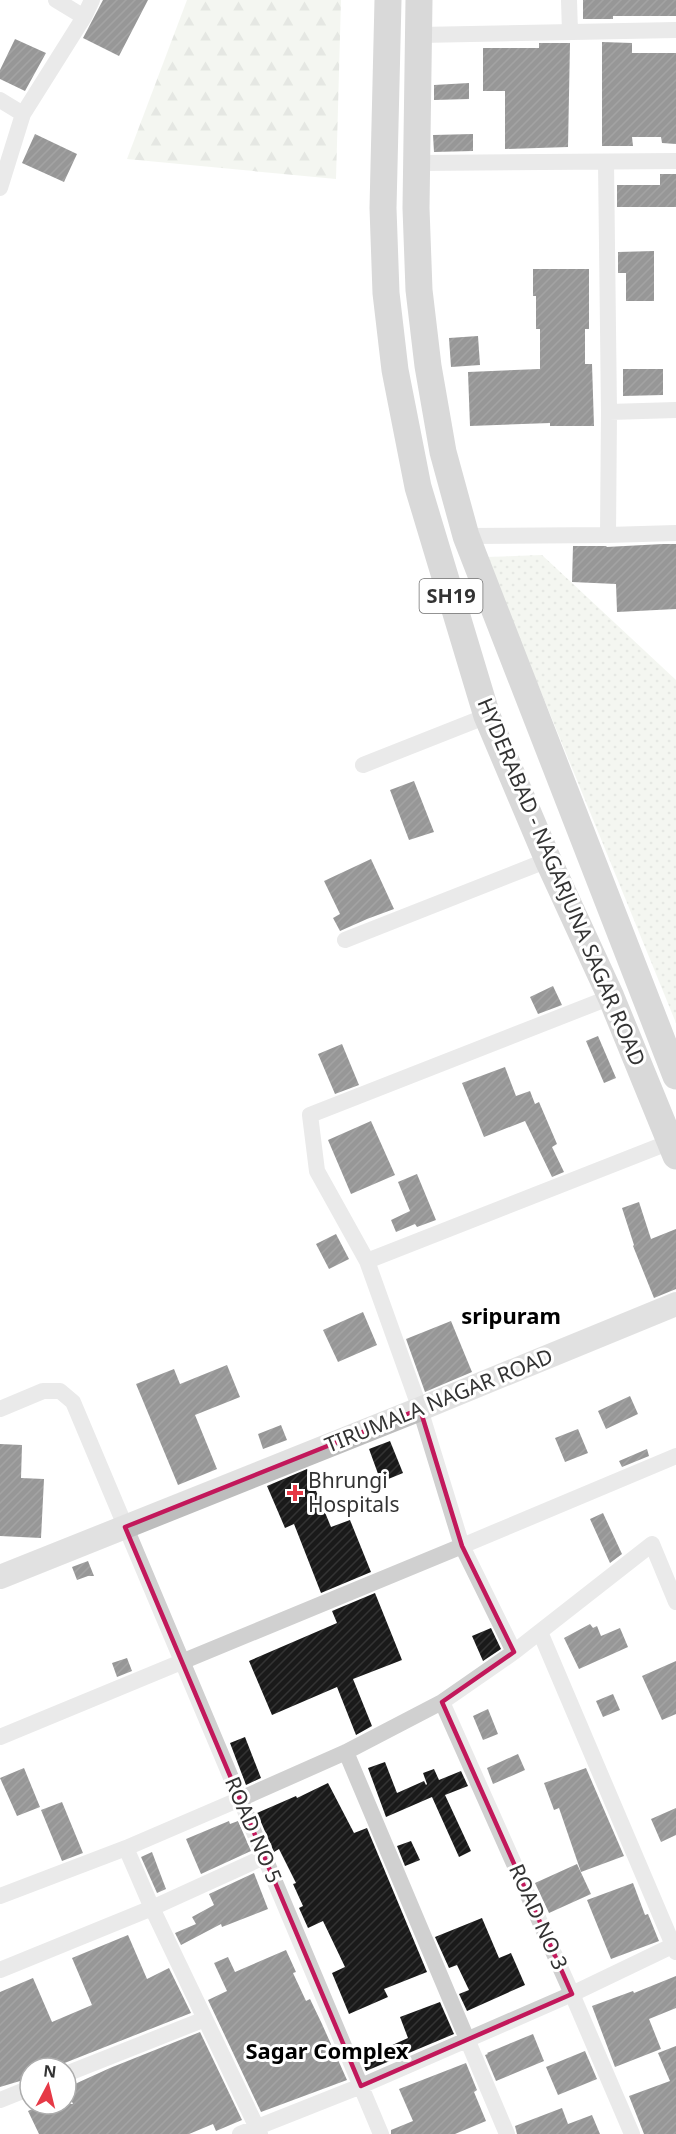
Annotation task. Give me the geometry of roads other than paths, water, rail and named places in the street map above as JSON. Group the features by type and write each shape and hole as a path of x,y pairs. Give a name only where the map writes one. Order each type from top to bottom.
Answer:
{"main road":[{"name":"HYDERABAD - NAGARJUNA SAGAR ROAD","path":"388,0 383,208 386,293 395,370 418,487 487,716 548,860 611,997 673,1149"},
{"name":"HYDERABAD - NAGARJUNA SAGAR ROAD","path":"419,0 416,163 419,290 428,366 443,452 466,536 676,1076"}],"street":[{"path":"56,0 84,17"},
{"path":"0,188 23,114 84,17 92,0"},
{"path":"569,0 570,32"},
{"path":"418,35 676,30"},
{"path":"0,100 23,114"},
{"path":"416,163 676,160"},
{"path":"606,162 608,535"},
{"path":"609,412 676,410"},
{"path":"466,536 676,533"},
{"path":"363,765 487,716"},
{"path":"345,940 548,860"},
{"path":"514,1652 462,1546 420,1409 367,1262 317,1171 310,1115 611,997"},
{"path":"367,1262 673,1149"},
{"name":"TIRUMALA NAGAR ROAD","path":"0,1577 676,1304"},
{"name":"ROAD NO 5","path":"0,1409 43,1391 60,1390 73,1402 381,2134"},
{"path":"0,1737 676,1456"},
{"path":"0,1896 126,1848 240,1799 346,1752 442,1702 514,1652 652,1544 676,1602"},
{"path":"240,2134 259,2130 675,1947 540,1632"},
{"name":"ROAD NO 3","path":"442,1702 632,2134"},
{"path":"346,1752 507,2134"},
{"path":"126,1848 152,1908 259,2130"},
{"path":"0,1970 152,1908 264,1857"},
{"path":"78,2069 205,2019"},
{"path":"0,2100 18,2093"}],"place":[{"name":"Bhrungi Hospitals","path":"295,1493"}],"district":[{"name":"sripuram","path":"511,1316"},
{"name":"Sagar Complex","path":"327,2051"}]}
